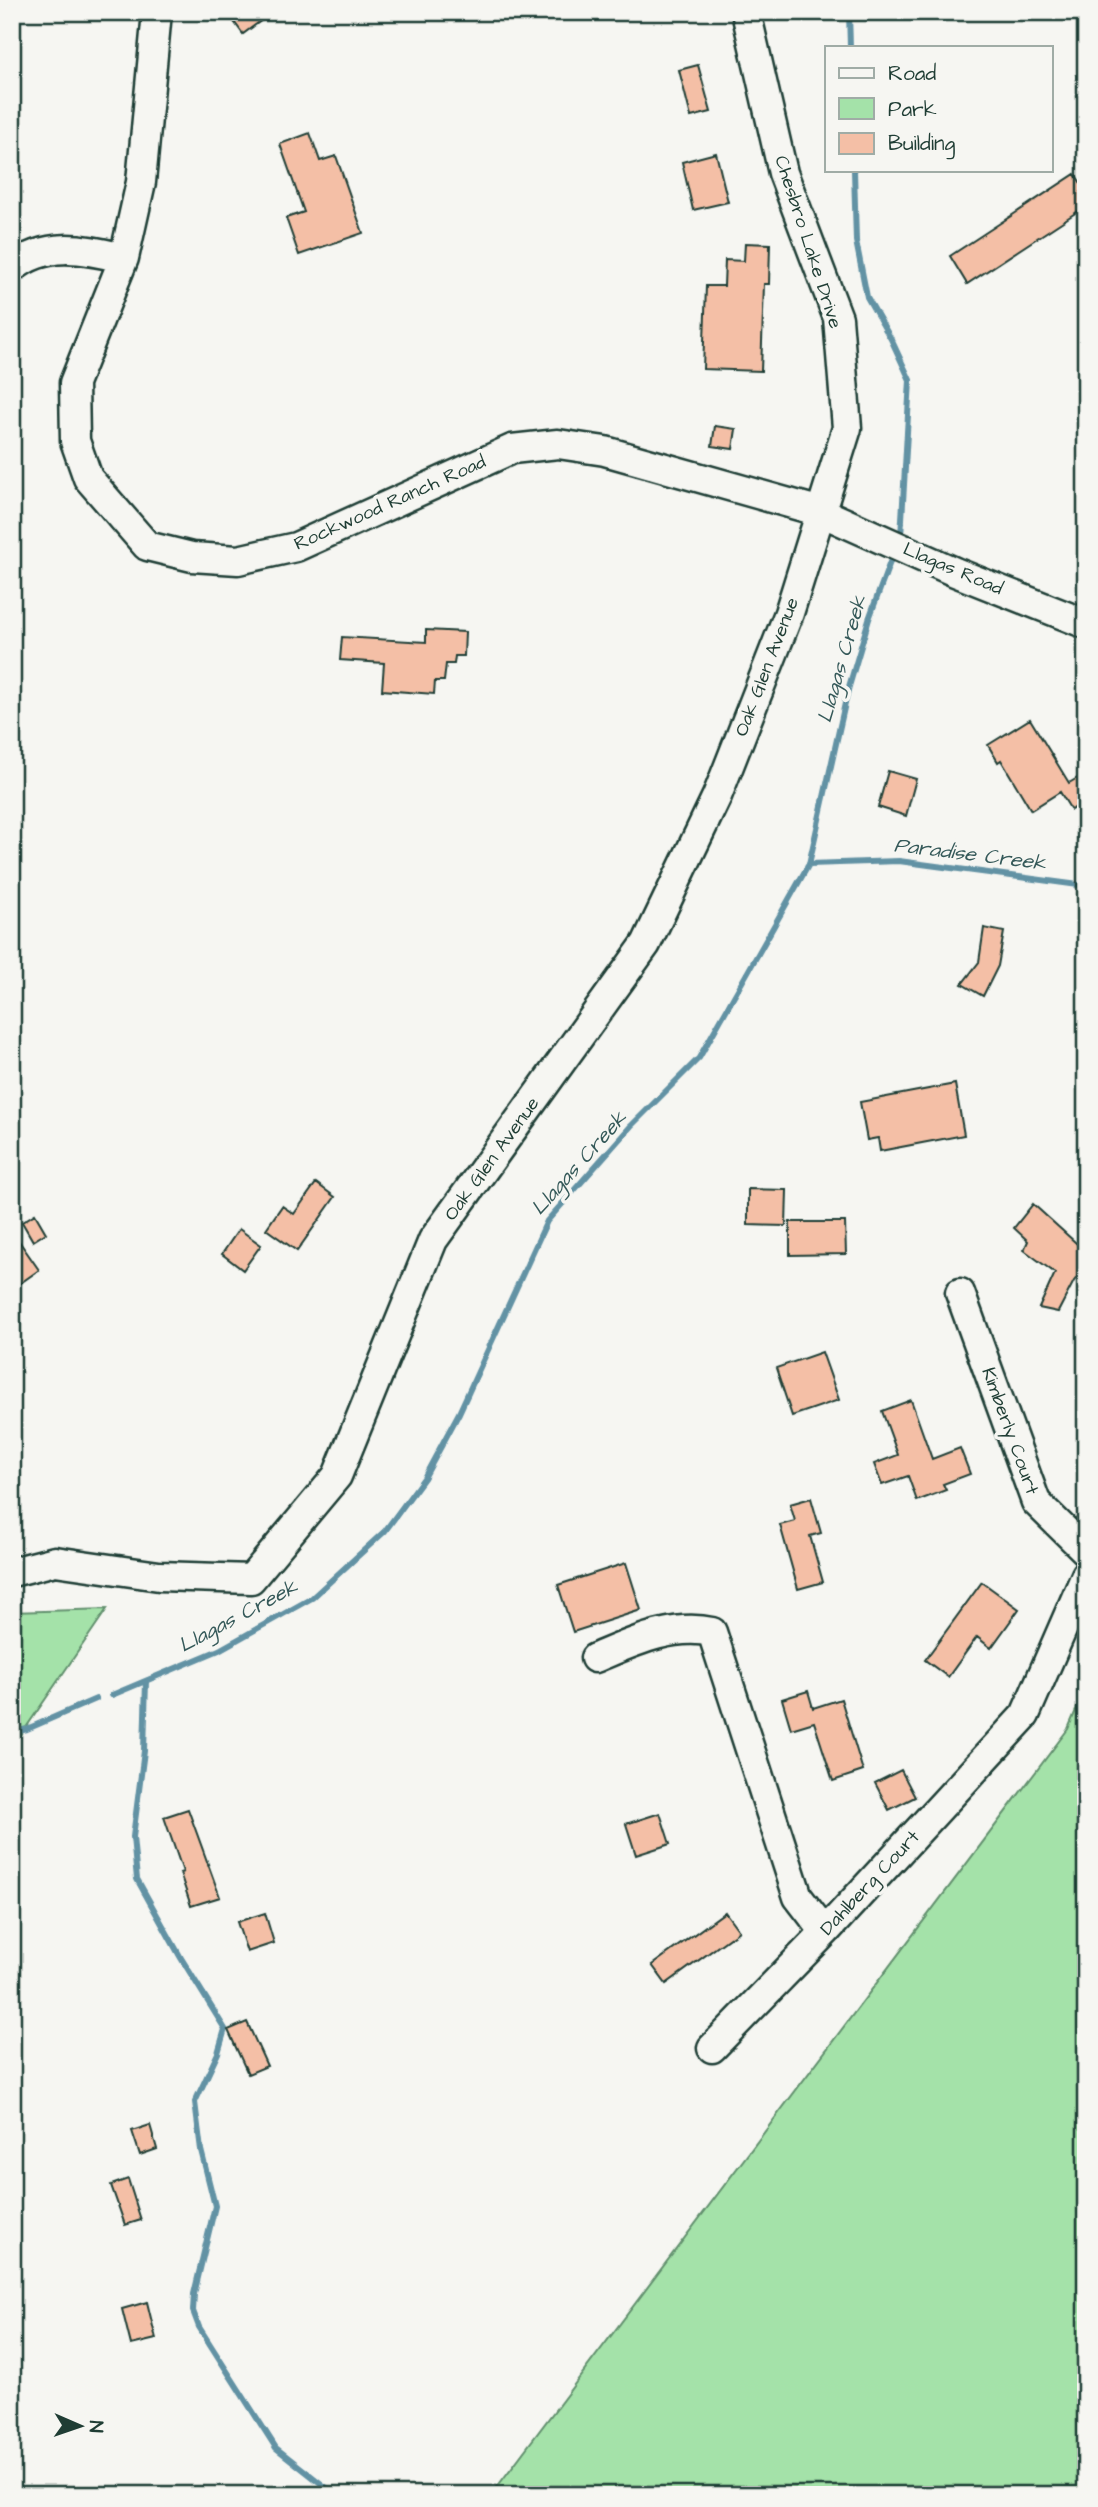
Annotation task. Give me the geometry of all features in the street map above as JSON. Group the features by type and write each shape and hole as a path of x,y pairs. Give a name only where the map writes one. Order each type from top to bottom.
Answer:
{"street":[{"name":"Rockwood Ranch Road","path":"157,12 141,182 124,258 74,383 75,441 88,478 147,545 192,557 238,560 296,547 512,449 558,444 605,451 821,512"},
{"name":"Chesbro Lake Drive","path":"746,12 783,173 838,318 847,428 821,512"},
{"path":"12,268 27,257 46,250 92,251 124,258"},
{"name":"Llagas Road","path":"821,512 955,572 1086,624"},
{"name":"Oak Glen Avenue","path":"12,1572 55,1561 159,1576 251,1580 337,1476 433,1240 646,944 717,796 789,613 821,512"},
{"name":"Kimberly Court","path":"960,1293 1036,1502 1086,1551"},
{"name":"Dahlberg Court","path":"712,2048 825,1932 1026,1715 1086,1575"},
{"path":"595,1658 644,1638 693,1628 712,1632 799,1897 825,1932"}],"green space":[{"path":"107,1609 12,1748 12,1612"},
{"path":"1086,1687 1086,2495 491,2495 1068,1729"}],"building":[{"path":"227,12 273,12 243,34"},
{"path":"698,65 711,112 691,117 679,70"},
{"path":"310,133 320,161 336,156 363,233 299,255 286,218 304,212 280,144"},
{"path":"716,153 728,202 693,210 682,162"},
{"path":"1075,174 1086,191 1086,206 967,284 950,256"},
{"path":"745,243 770,244 769,284 764,284 761,371 703,369 706,286 724,286 725,260 744,261"},
{"path":"715,426 736,429 733,449 712,446"},
{"path":"426,630 465,632 464,656 455,656 454,664 446,664 444,681 435,681 434,694 382,690 384,663 340,660 342,637 426,642"},
{"path":"1030,719 1069,783 1086,773 1086,801 1071,810 1060,792 1031,810 1001,760 998,762 988,745"},
{"path":"888,771 916,779 906,816 878,807"},
{"path":"984,928 1004,932 998,966 983,996 962,984 979,962"},
{"path":"955,1084 964,1135 880,1151 878,1138 867,1140 860,1102"},
{"path":"316,1183 335,1197 297,1251 266,1229 282,1206 294,1214"},
{"path":"748,1189 787,1190 786,1226 748,1225"},
{"path":"1033,1204 1086,1252 1086,1267 1074,1281 1058,1312 1039,1308 1055,1273 1024,1250 1028,1241 1014,1228"},
{"path":"35,1214 46,1233 33,1241 22,1222"},
{"path":"790,1222 845,1222 846,1254 790,1255"},
{"path":"239,1229 261,1245 243,1270 222,1254"},
{"path":"12,1231 39,1270 12,1289"},
{"path":"822,1352 839,1400 792,1416 776,1368"},
{"path":"911,1400 932,1459 960,1448 970,1474 943,1484 946,1490 917,1501 908,1476 882,1485 874,1464 898,1455 882,1411"},
{"path":"811,1498 821,1533 810,1536 823,1582 798,1589 780,1525 795,1521 790,1504"},
{"path":"626,1563 641,1610 573,1632 558,1585"},
{"path":"982,1582 1019,1609 991,1648 977,1637 948,1677 925,1660"},
{"path":"808,1691 813,1708 841,1699 863,1771 833,1781 814,1722 791,1729 782,1699"},
{"path":"901,1770 915,1797 889,1810 875,1783"},
{"path":"188,1809 220,1897 191,1906 180,1873 183,1872 164,1817"},
{"path":"660,1813 670,1844 636,1855 626,1824"},
{"path":"725,1912 739,1931 666,1984 652,1965"},
{"path":"265,1913 274,1943 247,1952 237,1922"},
{"path":"247,2022 267,2066 248,2074 228,2030"},
{"path":"150,2125 157,2149 140,2155 132,2131"},
{"path":"128,2179 141,2220 125,2225 111,2185"},
{"path":"147,2302 156,2339 131,2345 122,2309"}],"waterway":[{"name":"Llagas Creek","path":"849,12 850,46"},
{"name":"Llagas Creek","path":"854,172 856,241 867,297 910,380 901,537"},
{"name":"Llagas Creek","path":"112,1695 219,1650 312,1598 385,1531 424,1478 459,1413 547,1221 631,1126 699,1058 809,864 848,690 869,619 890,562"},
{"name":"Paradise Creek","path":"809,864 899,861 1086,886"},
{"path":"146,1681 144,1751 133,1837 137,1879 225,2029 218,2053 195,2102 201,2150 215,2206 194,2294 193,2311 199,2327 276,2448 333,2493"},
{"name":"Llagas Creek","path":"12,1733 96,1699"}]}
